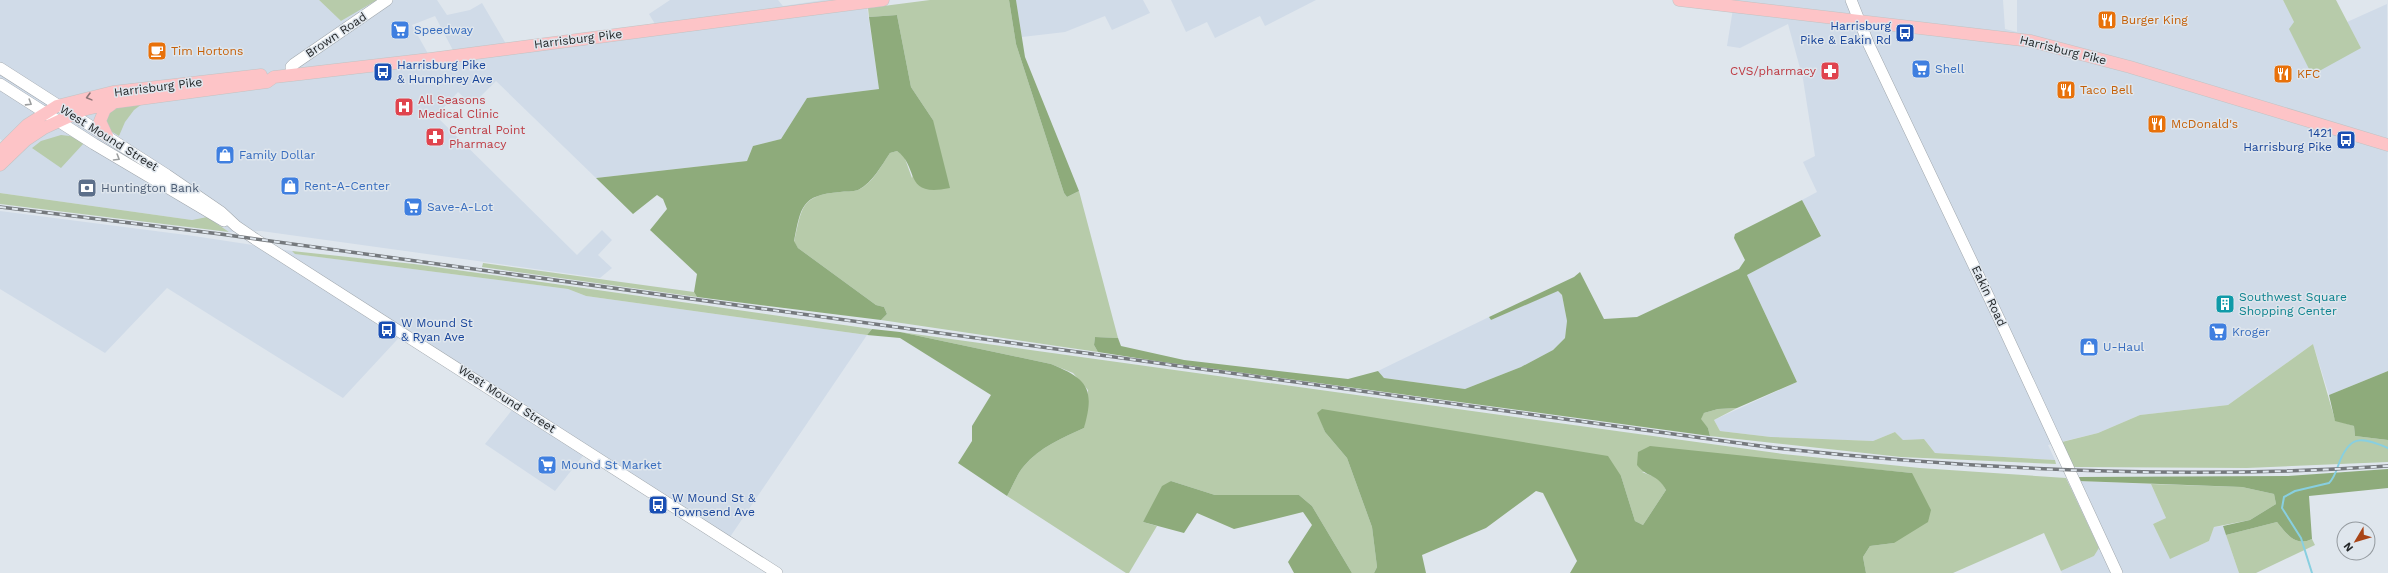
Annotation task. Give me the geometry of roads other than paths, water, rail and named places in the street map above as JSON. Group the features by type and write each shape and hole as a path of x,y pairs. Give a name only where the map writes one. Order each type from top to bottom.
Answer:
{"main road":[{"name":"Harrisburg Pike","path":"0,165 26,140 44,128 72,114 117,102 267,82 274,77 430,59 883,0"},
{"name":"Harrisburg Pike","path":"1679,0 1953,30 2045,44 2388,145"},
{"name":"Harrisburg Pike","path":"0,152 28,126 45,113 58,106 94,95 267,74 274,77"},
{"path":"107,136 101,126 102,115 107,107 117,102"}],"street":[{"name":"Brown Road","path":"292,75 291,68 294,64 387,0"},
{"name":"Eakin Road","path":"1850,0 2117,573"},
{"name":"West Mound Street","path":"0,68 107,136 221,212 236,226"},
{"name":"West Mound Street","path":"0,84 218,218 236,226 777,573"}],"waterway":[{"path":"2312,573 2301,538 2282,508 2284,497 2295,491 2329,483 2335,475 2342,456 2347,448 2357,441 2370,441 2388,448"}],"railway":[{"path":"0,207 220,234 1775,448 1928,462 2081,470 2234,472 2388,466"}],"place":[{"name":"Burger King","path":"2107,20"},
{"name":"Speedway","path":"400,30"},
{"name":"Harrisburg Pike & Eakin Rd","path":"1905,33"},
{"name":"Tim Hortons","path":"157,51"},
{"name":"Shell","path":"1921,69"},
{"name":"CVS/pharmacy","path":"1830,71"},
{"name":"Harrisburg Pike & Humphrey Ave","path":"383,72"},
{"name":"KFC","path":"2283,74"},
{"name":"Taco Bell","path":"2066,90"},
{"name":"All Seasons Medical Clinic","path":"404,107"},
{"name":"McDonald's","path":"2157,124"},
{"name":"Central Point Pharmacy","path":"435,137"},
{"name":"1421 Harrisburg Pike","path":"2346,140"},
{"name":"Family Dollar","path":"225,155"},
{"name":"Rent-A-Center","path":"290,186"},
{"name":"Huntington Bank","path":"87,188"},
{"name":"Save-A-Lot","path":"413,207"},
{"name":"Southwest Square Shopping Center","path":"2225,304"},
{"name":"W Mound St & Ryan Ave","path":"387,330"},
{"name":"Kroger","path":"2218,332"},
{"name":"U-Haul","path":"2089,347"},
{"name":"Mound St Market","path":"547,465"},
{"name":"W Mound St & Townsend Ave","path":"658,505"}]}
